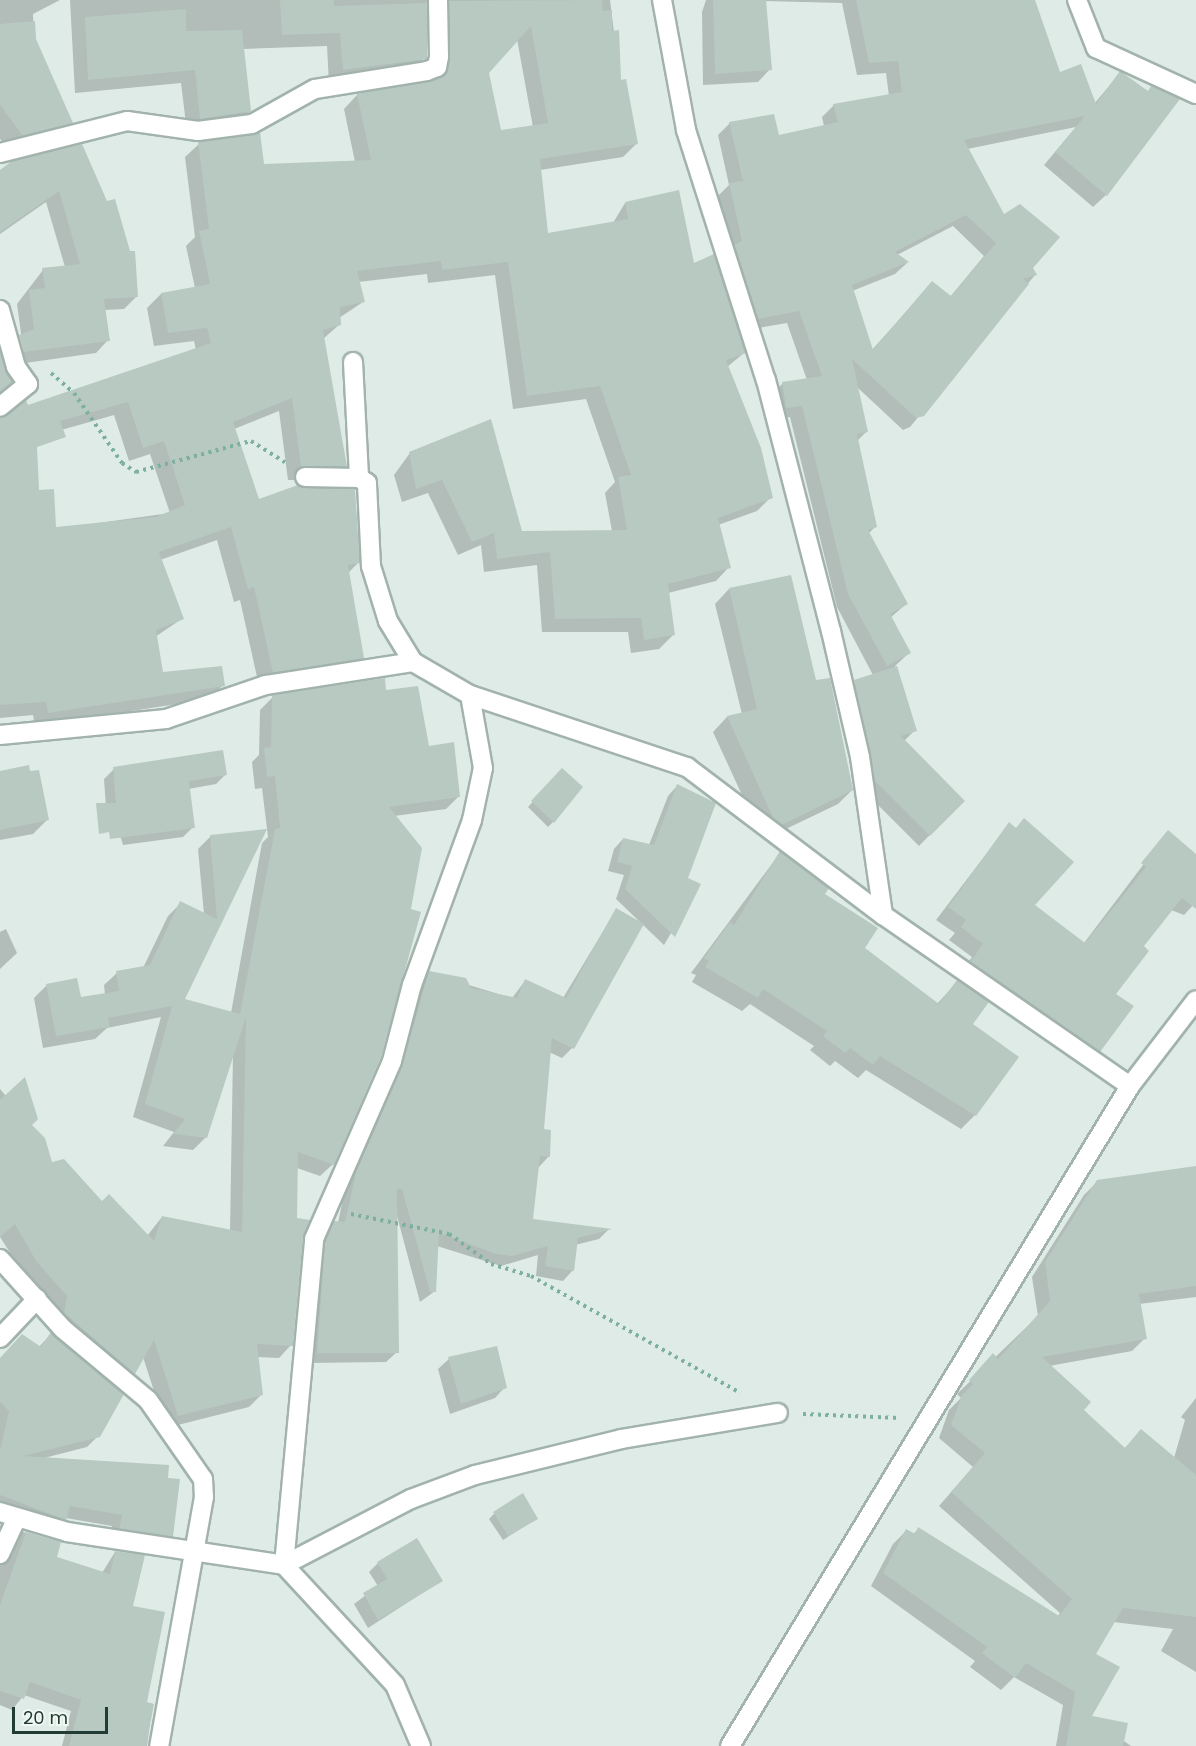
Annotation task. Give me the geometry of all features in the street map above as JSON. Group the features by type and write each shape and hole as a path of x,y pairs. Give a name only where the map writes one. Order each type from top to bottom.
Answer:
{"street":[{"path":"0,153 127,121 198,131 252,124 315,89 428,71 437,67 439,57 438,0"},
{"path":"662,0 686,130 766,380 831,631 860,757 884,915"},
{"path":"1077,0 1095,48 1196,94"},
{"path":"0,310 16,367 27,384 0,407"},
{"path":"353,362 359,478 371,494 371,566 378,595 413,662 470,695 687,767 884,915 1130,1086"},
{"path":"305,477 359,478"},
{"path":"0,735 166,719 266,685 413,662"},
{"path":"421,1746 395,1685 284,1566 314,1239 323,1213 392,1061 412,985 472,820 483,768 470,695"},
{"path":"730,1746 925,1419 1130,1086 1196,1000"},
{"path":"0,1259 37,1299 148,1400 190,1453 204,1497 191,1552 159,1746"},
{"path":"0,1338 37,1299"},
{"path":"0,1554 8,1515 191,1552 284,1566 411,1499 475,1475 622,1439 778,1413"}],"path":[{"path":"27,384 49,372 62,378 122,463 136,472 251,441 305,477"},
{"path":"323,1213 449,1234 491,1264 531,1276 778,1413 925,1419"}],"building":[{"path":"280,0 334,0 334,6 427,3 427,59 343,70 340,33 282,35"},
{"path":"602,0 603,11 612,10 612,31 619,30 621,80 626,79 638,144 540,159 548,233 628,219 625,202 679,190 694,263 714,254 746,353 726,360 761,448 773,498 718,518 731,568 668,584 675,635 644,640 641,618 555,619 550,552 497,559 494,533 472,542 442,480 416,489 409,452 491,419 522,531 627,530 618,477 631,475 600,386 527,396 508,262 442,270 441,261 357,271 365,302 340,307 341,325 323,330 347,467 301,467 292,398 233,422 259,499 298,485 355,489 360,563 348,565 364,658 273,673 254,587 248,589 231,527 159,552 184,619 156,630 163,672 222,666 225,686 48,713 46,702 0,705 0,418 26,400 28,405 211,343 207,328 168,333 161,293 210,284 199,231 209,229 198,142 260,132 264,164 371,160 357,94 445,75 449,1","holes":["531,26 548,123 501,130 489,73","128,402 143,448 164,441 185,505 156,517 56,527 54,489 39,490 37,447 66,437 60,421"]},
{"path":"713,0 766,0 772,70 715,74"},
{"path":"856,0 1035,0 1060,72 1081,64 1096,104 1120,71 1148,91 1151,86 1180,99 1107,196 1055,152 1085,116 964,140 1004,214 1020,204 1060,237 1033,268 1037,275 1023,279 1029,284 924,416 916,418 852,359 868,432 857,434 877,527 868,530 908,604 890,614 911,653 887,666 848,594 802,406 786,408 782,382 822,376 799,311 758,319 734,245 742,241 729,183 743,181 729,122 774,114 779,135 838,122 833,104 902,92 898,61 869,63","holes":["966,215 996,243 951,296 932,281 873,350 852,285 909,262 895,252"]},
{"path":"186,9 186,31 242,30 251,111 200,119 195,70 88,80 85,17"},
{"path":"35,21 36,39 73,123 23,136 0,105 0,24"},
{"path":"82,144 107,201 115,199 130,251 135,251 138,297 104,299 110,341 24,352 19,335 34,329 29,290 45,288 42,268 80,264 59,191 0,232 0,170 12,161"},
{"path":"0,352 13,382 0,392"},
{"path":"791,575 816,680 830,678 853,790 782,825 773,818 727,716 757,709 729,588"},
{"path":"897,666 917,731 901,736 965,801 930,836 875,781 854,680"},
{"path":"385,678 386,690 418,686 429,746 454,742 460,797 389,807 422,848 411,909 421,912 381,1057 334,1165 298,1152 297,1218 310,1220 303,1238 293,1346 257,1344 263,1395 178,1416 154,1340 135,1374 64,1313 67,1296 36,1261 15,1224 0,1237 0,1100 25,1077 38,1119 32,1125 45,1138 52,1162 64,1159 102,1201 109,1194 154,1241 162,1216 242,1232 246,1017 207,1138 173,1134 185,1119 145,1104 172,1006 108,1018 110,1027 56,1036 46,984 77,978 81,997 119,991 116,971 150,965 180,901 217,919 210,835 267,829 185,999 240,1014 275,829 280,828 275,776 267,777 264,748 271,747 272,695"},
{"path":"223,750 227,775 189,781 195,828 110,839 109,832 99,834 96,803 116,803 113,767"},
{"path":"29,765 30,771 39,770 49,820 0,830 0,771"},
{"path":"562,768 583,787 554,823 531,801"},
{"path":"677,784 716,803 688,878 701,884 675,937 625,889 632,866 617,862 623,838 654,845"},
{"path":"1024,818 1074,862 1035,905 1085,943 1146,867 1141,863 1168,830 1196,854 1196,909 1182,898 1144,946 1149,951 1116,994 1134,1006 1100,1052 970,962 983,944 961,927 966,920 948,907 1009,822 1016,828"},
{"path":"780,851 829,888 825,894 878,928 865,948 939,1004 957,980 989,1002 973,1024 1019,1057 976,1116 880,1056 873,1065 850,1048 845,1053 823,1036 827,1031 763,989 758,998 705,967 709,961 704,958 730,922 734,925"},
{"path":"616,908 644,924 574,1049 552,1038 544,1129 551,1130 550,1157 540,1156 533,1219 612,1229 578,1238 574,1271 545,1266 548,1246 512,1256 496,1254 439,1233 436,1292 430,1292 402,1189 397,1189 399,1353 317,1353 325,1242 334,1221 345,1222 356,1172 402,1065 429,971 466,978 471,988 517,998 525,979 566,998"},
{"path":"1196,1166 1196,1286 1139,1294 1147,1339 1042,1357 1091,1402 1084,1410 1125,1448 1141,1429 1196,1475 1196,1617 1123,1608 1096,1654 1120,1667 1092,1716 1128,1723 1123,1746 1066,1746 1075,1692 1026,1663 1015,1678 982,1653 987,1647 883,1573 906,1529 915,1534 918,1527 1059,1616 1072,1599 951,1492 985,1453 951,1425 962,1395 973,1384 969,1380 993,1353 998,1359 1050,1301 1045,1262 1097,1180"},
{"path":"51,1332 124,1394 100,1437 24,1456 169,1465 168,1478 180,1479 173,1537 119,1529 122,1515 70,1506 66,1520 0,1495 0,1451 9,1411 0,1402 0,1358 22,1334 41,1347"},
{"path":"497,1346 507,1388 461,1404 448,1357"},
{"path":"523,1493 538,1519 508,1536 493,1512"},
{"path":"26,1532 61,1542 57,1557 110,1574 115,1551 145,1555 133,1606 165,1612 147,1702 154,1704 146,1746 69,1746 81,1700 30,1682 24,1699 0,1691 0,1605"},
{"path":"417,1538 443,1581 378,1620 363,1593 387,1579 377,1562"}]}
